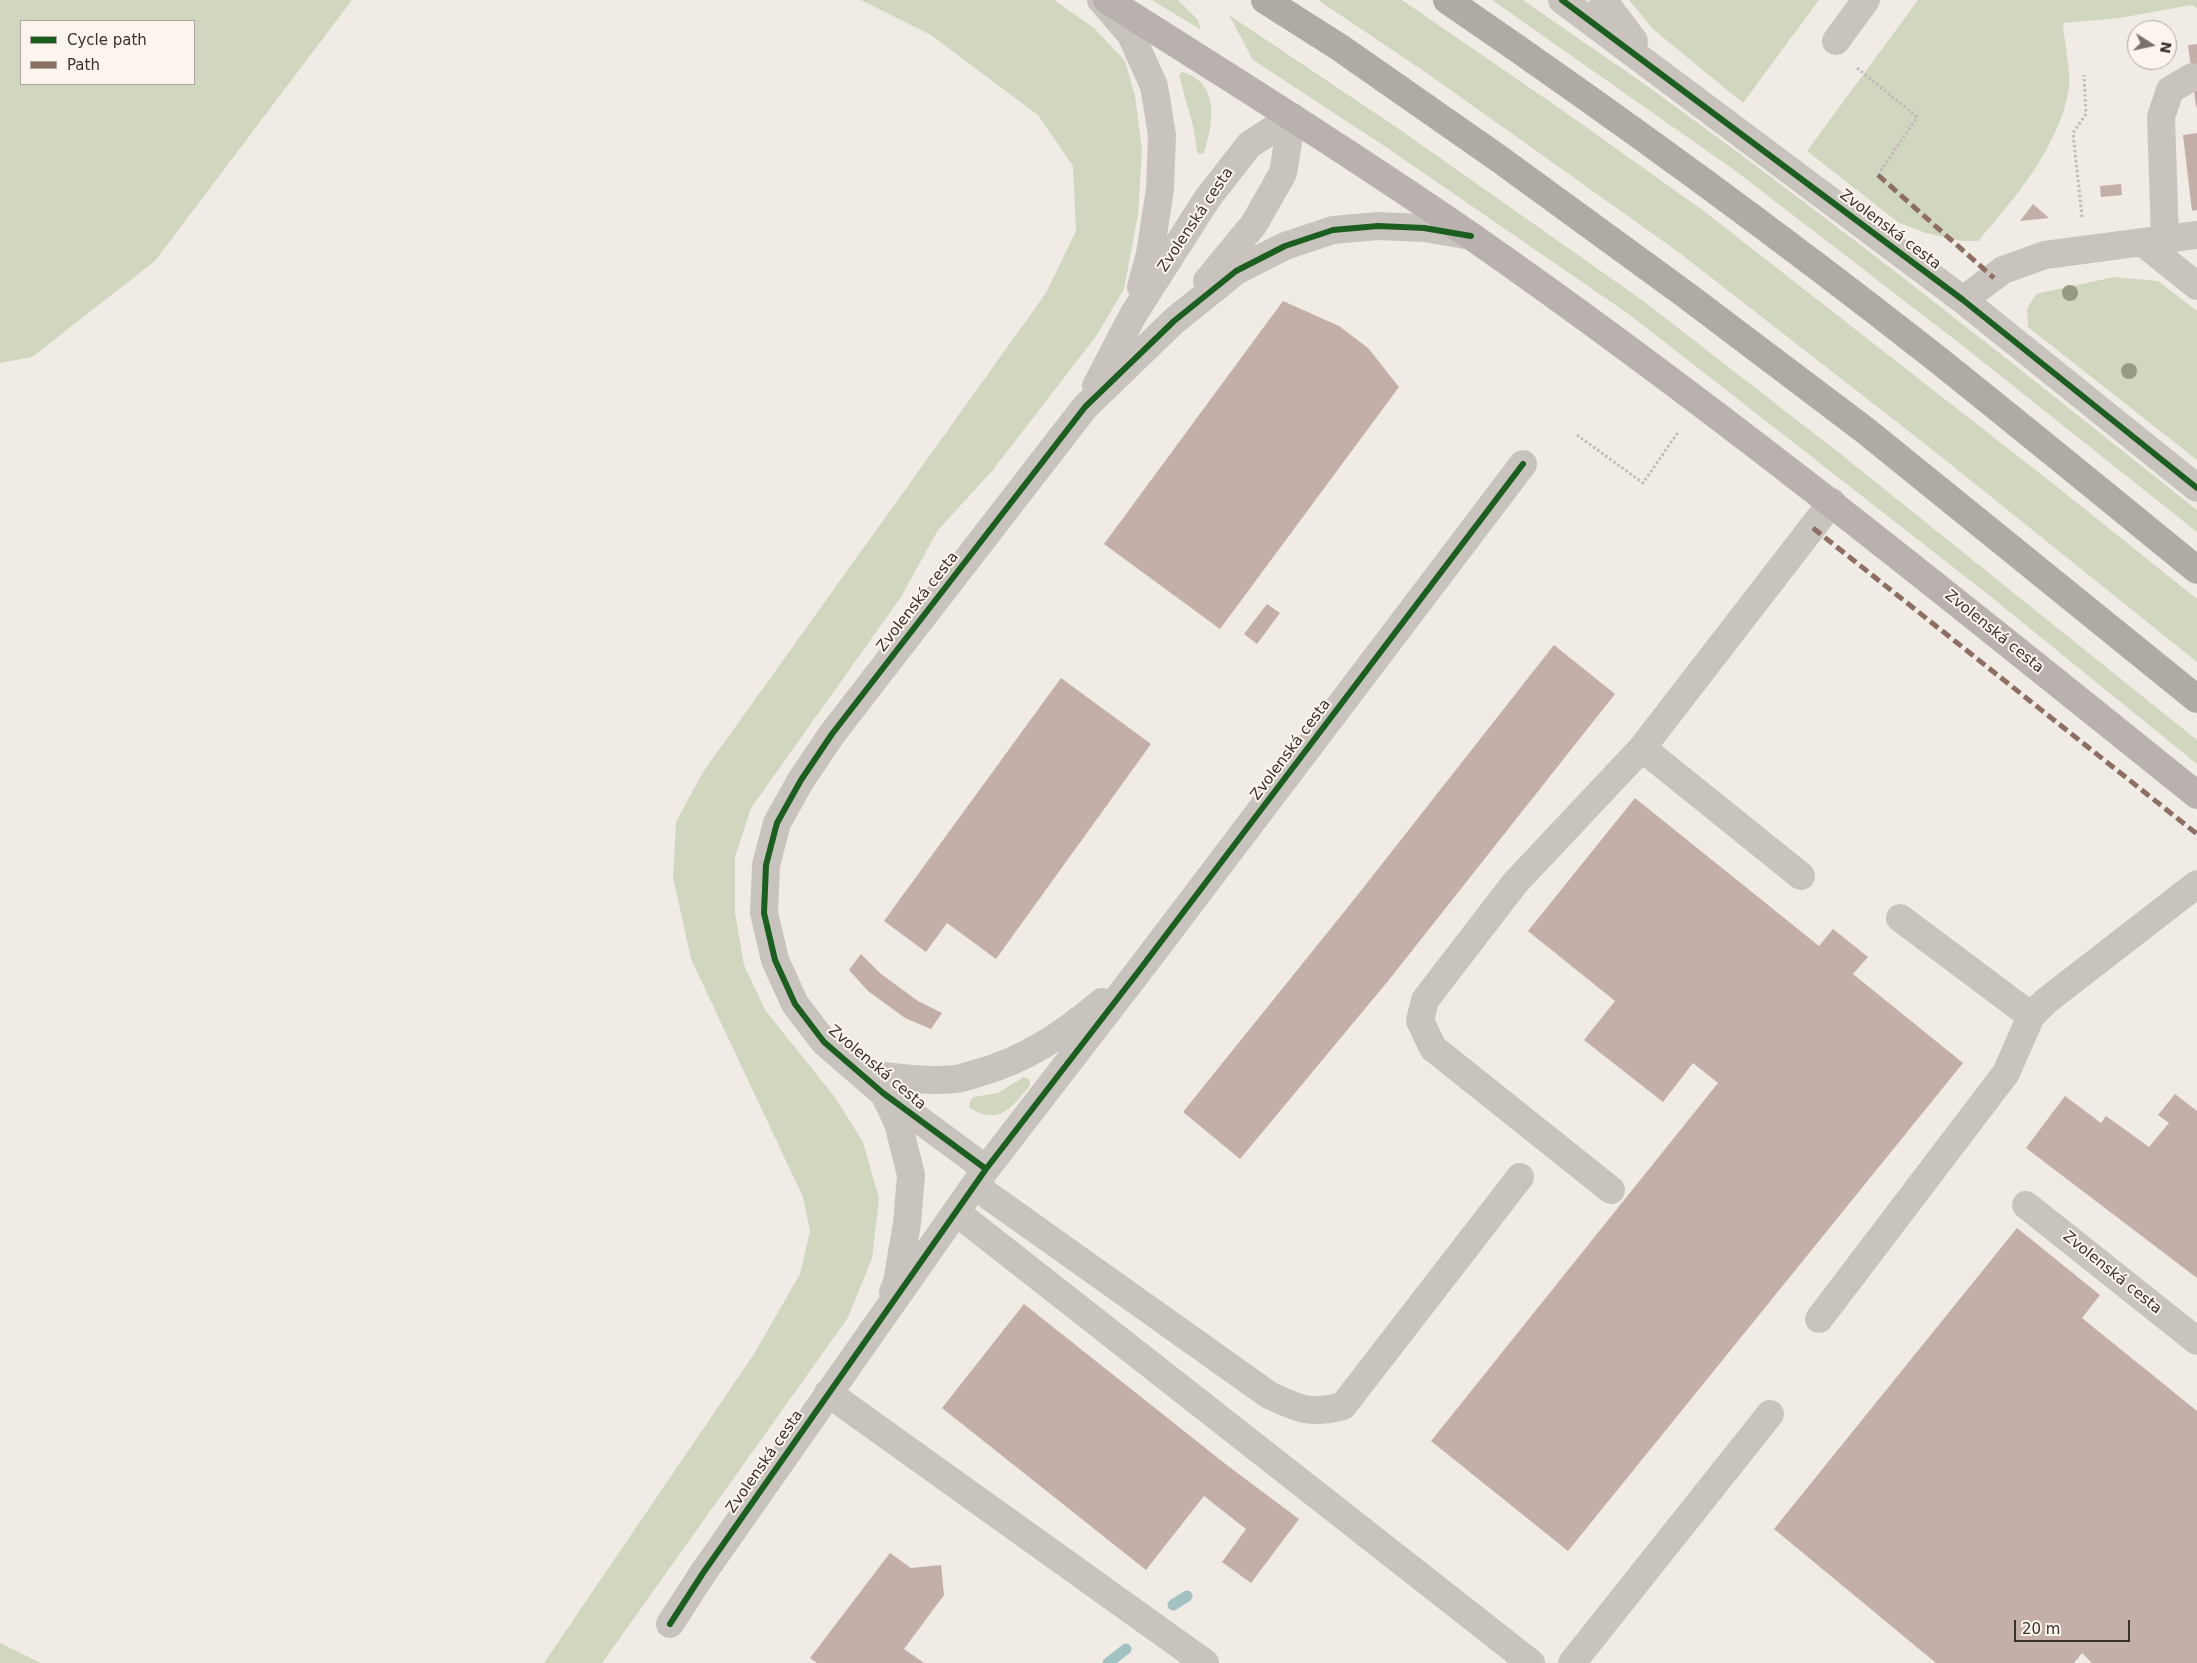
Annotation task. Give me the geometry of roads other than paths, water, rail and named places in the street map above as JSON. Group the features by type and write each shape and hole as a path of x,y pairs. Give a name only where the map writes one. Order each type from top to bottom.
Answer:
{"highway":[{"path":"1265,0 1339,47 1498,158 1686,295 1866,431 2197,699"},
{"path":"1447,0 1557,76 1748,215 1931,355 2197,570"}],"main road":[{"path":"1106,0 1292,117 1471,236"},
{"name":"Zvolenská cesta","path":"1471,236 1832,502 2197,795"}],"street":[{"name":"Zvolenská cesta","path":"1101,0 1131,35 1154,86 1162,135 1160,189 1152,244 1133,315"},
{"name":"Zvolenská cesta","path":"1562,0 1963,300 2197,488"},
{"name":"Zvolenská cesta","path":"1604,0 1655,68"},
{"path":"1836,41 1866,0"},
{"path":"2192,77 2170,90 2161,117 2153,240 2197,286"},
{"name":"Zvolenská cesta","path":"1084,407 1133,315 1207,199 1249,145 1292,117"},
{"name":"Zvolenská cesta","path":"1174,320 1254,224 1283,173 1292,117"},
{"name":"Zvolenská cesta","path":"980,1178 824,1042 795,1004 775,960 764,913 766,865 777,823 801,780 832,734 1084,407 1174,320 1236,271 1285,246 1333,230 1378,226 1424,228 1471,236"},
{"path":"1963,300 2003,270 2045,255 2197,235"},
{"name":"Zvolenská cesta","path":"670,1624 703,1573 828,1393 980,1178 1523,464"},
{"path":"1612,1190 1433,1048 1420,1020 1425,1000 1515,883 1642,748 1832,502"},
{"path":"1642,748 1801,876"},
{"path":"1819,1319 2006,1073 2031,1016 2046,1001 2197,884"},
{"path":"1900,918 2031,1016"},
{"name":"Zvolenská cesta","path":"861,1073 910,1079 957,1078 1002,1066 1035,1051 1080,1020 1138,972"},
{"name":"Zvolenská cesta","path":"880,1320 897,1282 907,1223 911,1175 898,1123 883,1093"},
{"path":"980,1178 1269,1395 1296,1408 1322,1412 1343,1406 1520,1177"},
{"name":"Zvolenská cesta","path":"2026,1205 2197,1341"},
{"path":"956,1212 1531,1663"},
{"path":"828,1393 1205,1663"},
{"path":"1572,1663 1770,1414"}],"waterway":[{"path":"1173,1605 1187,1596"},
{"path":"1108,1663 1126,1649"}]}
